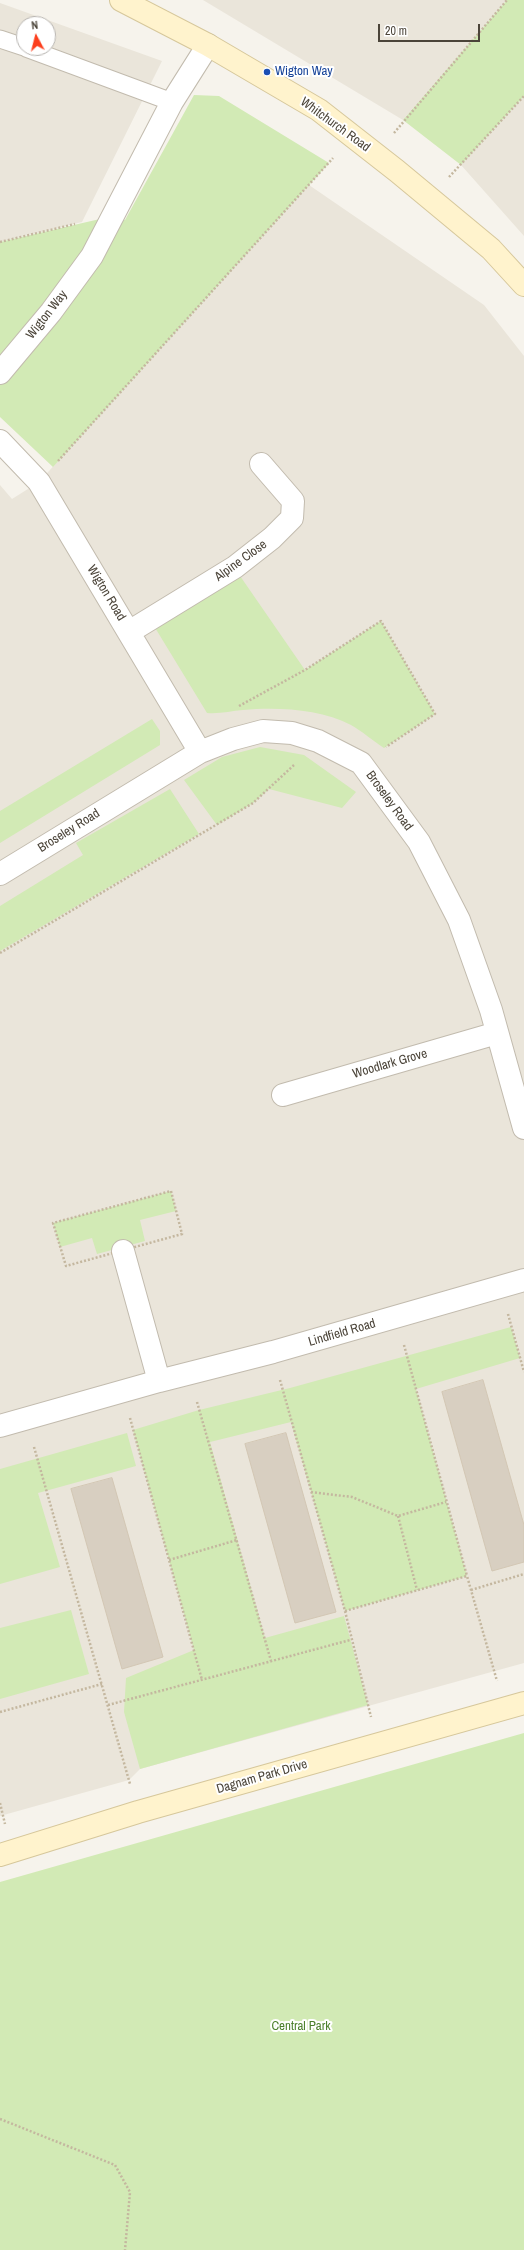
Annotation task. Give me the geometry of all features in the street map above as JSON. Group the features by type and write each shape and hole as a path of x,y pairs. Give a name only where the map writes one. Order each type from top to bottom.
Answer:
{"street":[{"name":"Whitchurch Road","path":"122,0 208,45 319,110 352,135 491,249 524,285"},
{"name":"Wigton Way","path":"0,373 51,312 92,256 172,102 208,45"},
{"name":"Wigton Road","path":"0,441 39,482 200,752"},
{"name":"Alpine Close","path":"129,632 235,568 272,538 292,518 293,501 261,464"},
{"name":"Broseley Road","path":"0,874 200,752 232,739 263,731 292,733 318,741 362,763 419,842 462,928 497,1033 524,1128"},
{"name":"Woodlark Grove","path":"283,1095 497,1033"},
{"path":"124,1251 159,1380"},
{"name":"Lindfield Road","path":"0,1426 159,1380 273,1352 501,1288 524,1280"},
{"name":"Dagnam Park Drive","path":"0,1855 138,1812 514,1706"}],"lane":[{"path":"0,38 16,44"},
{"path":"47,56 172,102"}],"path":[{"path":"377,156 403,120 507,0"},
{"path":"429,198 461,166 524,96"},
{"path":"39,482 310,185 352,135"},
{"path":"0,242 113,216"},
{"path":"237,707 306,670 381,621 435,714 362,763"},
{"path":"0,953 253,803 318,741"},
{"path":"501,1288 524,1372"},
{"path":"397,1317 471,1590 514,1706"},
{"path":"273,1352 345,1611 350,1640 378,1744"},
{"path":"190,1372 271,1661"},
{"path":"122,1391 202,1680"},
{"path":"26,1419 138,1812"},
{"path":"311,1492 352,1497 398,1516 446,1502"},
{"path":"398,1516 417,1590"},
{"path":"169,1560 237,1540"},
{"path":"471,1590 524,1574"},
{"path":"345,1611 467,1576"},
{"path":"108,1705 350,1640"},
{"path":"0,1712 102,1684"},
{"path":"0,2119 115,2165 130,2192 125,2250"}],"shaded area":[{"path":"203,0 507,0 403,120"},
{"path":"0,3 36,16 16,16 16,56 56,56 56,23 162,61 82,222 0,242"},
{"path":"524,96 524,236 461,165"},
{"path":"309,185 484,305 524,356 524,1663 140,1769 129,1780 0,1816 0,485 12,499 39,482"}],"green space":[{"path":"507,0 524,0 524,96 461,165 403,120"},
{"path":"194,95 219,96 329,163 53,467 0,417 0,242 113,216 125,220"},
{"path":"238,573 305,670 381,621 435,714 384,748 351,725 326,715 312,712 270,709 207,713 154,626"},
{"path":"152,719 160,731 160,745 0,843 0,811"},
{"path":"260,747 304,755 356,792 342,808 269,789 253,803 217,825 184,780 222,757"},
{"path":"170,789 199,834 0,951 0,906 83,855 76,843"},
{"path":"171,1191 176,1211 140,1220 145,1241 97,1254 92,1238 60,1247 53,1223"},
{"path":"511,1327 520,1358 416,1389 467,1576 345,1611 291,1422 210,1442 265,1638 344,1616 368,1705 140,1769 124,1712 126,1678 194,1650 133,1430 199,1410 290,1388"},
{"path":"127,1433 136,1466 38,1493 60,1567 0,1584 0,1469"},
{"path":"71,1610 89,1674 0,1699 0,1628"},
{"name":"Central Park","path":"524,1733 524,2250 0,2250 0,1882"}],"building":[{"path":"483,1380 524,1525 524,1562 492,1571 442,1392"},
{"path":"286,1433 336,1612 295,1623 245,1444"},
{"path":"112,1478 163,1657 122,1669 71,1489"}],"place":[{"name":"Wigton Way","path":"267,72"}]}
